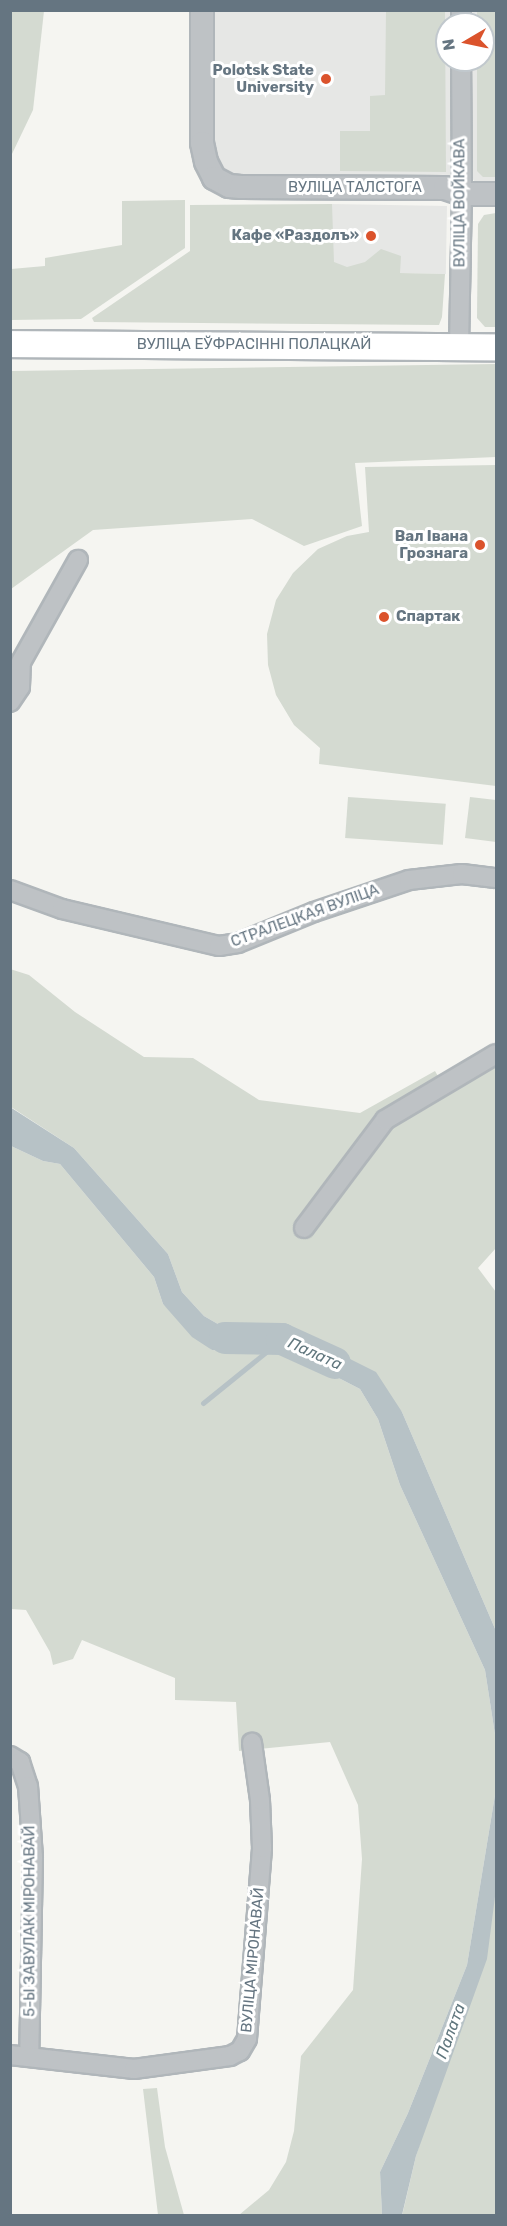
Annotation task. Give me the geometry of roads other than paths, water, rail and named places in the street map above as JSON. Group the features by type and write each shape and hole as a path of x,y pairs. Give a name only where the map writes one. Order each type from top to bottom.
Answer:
{"main road":[{"name":"ВУЛІЦА ЕЎФРАСІННІ ПОЛАЦКАЙ","path":"10,344 496,347"}],"street":[{"name":"ВУЛІЦА ТАЛСТОГА","path":"202,10 202,143 206,162 214,178 229,186 241,188 445,188 462,194 496,194"},
{"name":"ВУЛІЦА ВОЙКАВА","path":"459,347 462,194 461,72"},
{"path":"10,702 20,687 21,662 78,560"},
{"name":"СТРАЛЕЦКАЯ ВУЛІЦА","path":"10,890 62,909 219,946 238,943 314,912 409,880 462,873 496,878"},
{"path":"304,1228 385,1120 496,1054"},
{"name":"ВУЛІЦА МІРОНАВАЙ","path":"20,2056 134,2069 230,2056 240,2051 247,2039 262,1848 260,1800 252,1743"},
{"name":"5-Ы ЗАВУЛАК МІРОНАВАЙ","path":"10,1756 20,1762 28,1786 33,1857 20,2056"}],"water":[{"path":"10,1107 74,1148 168,1254 182,1292 204,1316 230,1331 342,1355 376,1372 402,1412 496,1631 496,1741 485,1670 400,1485 378,1419 360,1389 294,1355 212,1350 192,1337 163,1304 154,1277 60,1164 43,1161 11,1146"},
{"path":"496,1789 496,1889 487,1959 416,2156 402,2215 382,2215 380,2172 408,2113 467,1965"}],"waterway":[{"name":"Палата","path":"225,1338 282,1339 335,1363"},
{"path":"203,1403 282,1339"}],"place":[{"name":"Polotsk State University","path":"326,79"},
{"name":"Кафе «Раздолъ»","path":"371,236"},
{"name":"Вал Івана Грознага","path":"480,545"},
{"name":"Спартак","path":"384,617"}]}
